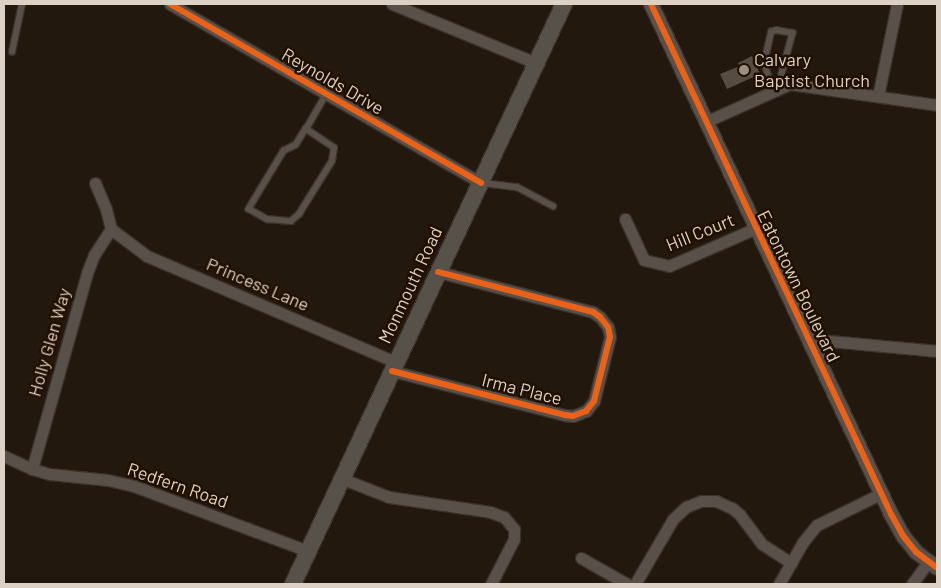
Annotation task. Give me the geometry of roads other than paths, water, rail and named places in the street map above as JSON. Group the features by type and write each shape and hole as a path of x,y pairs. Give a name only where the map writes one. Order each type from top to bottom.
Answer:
{"main road":[{"name":"Monmouth Road","path":"293,584 564,4"}],"street":[{"name":"Reynolds Drive","path":"170,4 481,183"},
{"path":"392,4 417,9 536,64"},
{"name":"Eatontown Boulevard","path":"651,4 754,228 880,494 904,537 933,565"},
{"path":"878,96 897,4"},
{"path":"705,122 779,88 799,84 937,104"},
{"path":"95,183 106,209 111,229"},
{"name":"Hill Court","path":"625,219 644,260 669,266 754,228"},
{"name":"Princess Lane","path":"111,229 148,256 394,366"},
{"name":"Holly Glen Way","path":"32,469 87,273 94,255 111,229"},
{"name":"Irma Place","path":"394,366 565,416 578,414 589,408 594,401 610,337 608,327 600,317 593,312 438,272"},
{"path":"808,339 937,352"},
{"name":"Redfern Road","path":"4,456 32,469 66,477 108,480 134,486 308,551"},
{"path":"343,479 374,492 407,501 490,512 504,517 514,529 512,547 490,584"},
{"path":"779,584 803,542 817,525 880,494"},
{"path":"635,584 672,519 686,507 701,501 716,501 732,508 740,515 762,544 791,562"},
{"path":"580,558 627,584"},
{"path":"912,584 933,565"}],"lane":[{"path":"12,52 22,4"},
{"path":"776,30 793,33 779,88 764,63 771,32 776,30"},
{"path":"306,129 334,148 332,162 299,214 291,221 267,219 249,209 284,151 296,145 326,95"},
{"path":"481,183 505,184 517,187 553,206"}],"place":[{"name":"Calvary Baptist Church","path":"744,70"}]}
